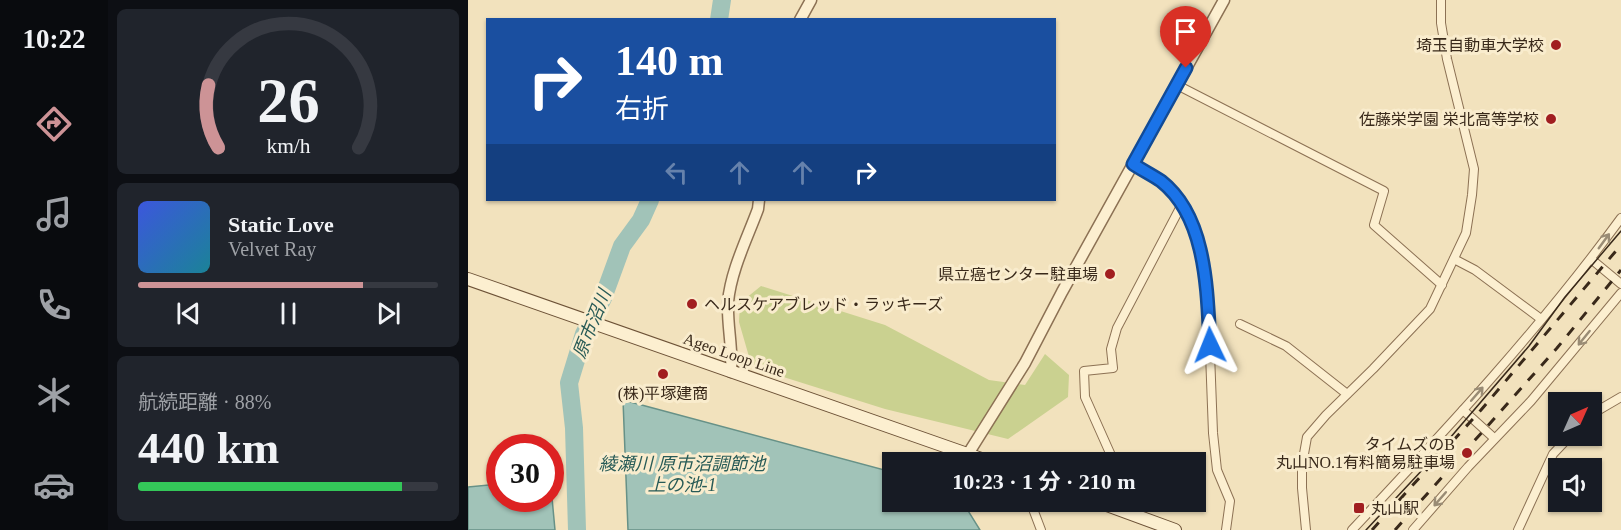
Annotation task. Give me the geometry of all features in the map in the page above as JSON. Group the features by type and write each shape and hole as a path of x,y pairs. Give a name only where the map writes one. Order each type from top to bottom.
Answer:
{"main road":[{"name":"Ageo Loop Line","path":"468,279 962,452"},
{"path":"1127,512 1175,530"}],"street":[{"path":"801,18 811,0"},
{"path":"969,452 1025,363 1224,0"},
{"path":"1306,530 1302,465 1307,437 1430,309 1466,233 1474,169 1447,60 1441,23 1441,0"},
{"path":"1177,85 1384,191 1374,225 1442,285"},
{"path":"1133,164 1162,182 1182,204 1200,245 1206,289 1217,470 1230,501 1226,530"},
{"path":"731,372 733,356 728,304 730,286 759,201"},
{"path":"1110,452 1085,397 1084,371 1113,368 1111,349 1117,328 1182,204"},
{"path":"1352,530 1463,410 1591,259 1621,218"},
{"path":"1454,259 1475,270 1541,319"},
{"path":"1591,259 1621,284"},
{"path":"1413,530 1494,438 1543,388 1621,293"},
{"path":"1240,324 1286,346 1347,394"},
{"path":"1602,408 1621,397"},
{"path":"1463,410 1494,438"},
{"path":"1518,530 1552,454 1560,446"},
{"path":"1034,512 1041,530"},
{"path":"1136,512 1138,516"}],"green space":[{"path":"761,286 885,325 989,380 1025,385 1045,354 1069,375 1068,397 1008,439 885,409 752,367 739,322 740,303"}],"water":[{"name":"綾瀬川 原市沼調節池 上の池-1","path":"623,400 882,469 882,512 969,512 980,530 628,530"},
{"path":"486,485 486,512 553,512 555,530 468,530 468,487"}],"waterway":[{"name":"原市沼川","path":"719,18 722,0"},
{"name":"原市沼川","path":"577,530 574,428 569,383 584,334 603,298 622,246 641,220 650,201"}],"tram line":[{"path":"1366,530 1425,467 1529,346 1565,297 1621,231"}],"railway":[{"path":"1372,530 1481,410 1621,245"},
{"path":"1395,530 1557,348 1621,270"}],"place":[{"name":"埼玉自動車大学校","path":"1556,45"},
{"name":"佐藤栄学園 栄北高等学校","path":"1551,119"},
{"name":"県立癌センター駐車場","path":"1110,274"},
{"name":"ヘルスケアブレッド・ラッキーズ","path":"692,304"},
{"name":"(株)平塚建商","path":"663,374"},
{"name":"タイムズのB 丸山NO.1有料簡易駐車場","path":"1467,453"},
{"name":"丸山駅","path":"1359,508"}],"route":[{"path":"1186,68 1133,164 1162,182 1182,204 1200,245 1208,300 1210,345"}]}
